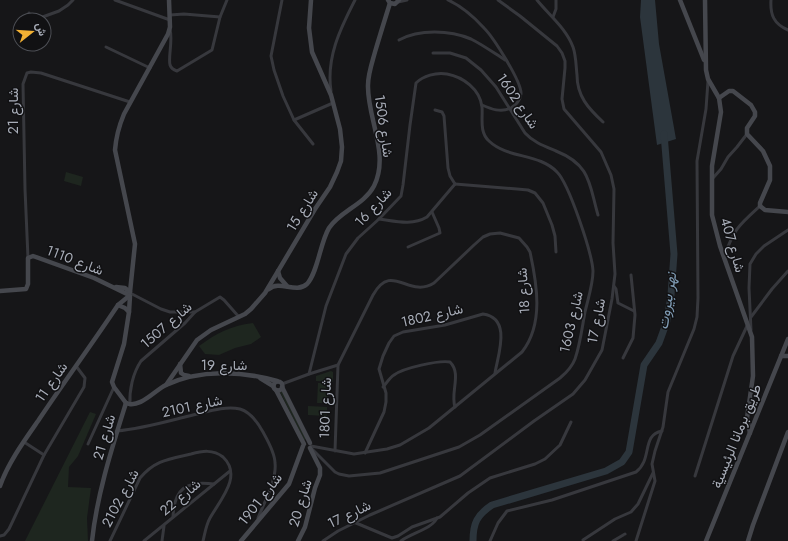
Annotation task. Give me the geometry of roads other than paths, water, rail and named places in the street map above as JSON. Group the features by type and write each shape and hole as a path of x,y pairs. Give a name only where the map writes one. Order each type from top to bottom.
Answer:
{"street":[{"path":"52,13 64,9 73,0"},
{"path":"115,0 170,18 184,14 220,17"},
{"path":"169,0 172,42 170,63 171,67 177,71 212,50 226,0"},
{"path":"282,0 271,56 274,70 283,96 294,120 313,144"},
{"name":"شارع 15","path":"166,385 194,343 203,335 252,309 264,294 314,209 330,186 340,164 342,142 334,103 312,52 310,43 311,0"},
{"path":"331,94 329,69 334,46 343,23 355,0"},
{"path":"389,1 394,4 399,1 407,0"},
{"path":"448,0 484,27 506,60 520,86 521,94 516,105 509,109 495,110 482,105"},
{"name":"شارع 17","path":"322,541 356,522 454,480 534,420 573,394 585,380 602,350 615,274 613,238 614,189 609,168 601,152 564,109 562,99 565,61 562,53 557,46 498,0"},
{"path":"537,0 553,17 573,46 578,85 581,96 587,106 603,122"},
{"path":"553,17 556,9 556,0"},
{"path":"680,0 706,64"},
{"path":"705,0 706,64"},
{"path":"771,0 771,9 774,20 780,27 788,30"},
{"name":"شارع 1506","path":"264,294 274,286 300,287 305,285 314,272 329,228 335,220 365,197 374,186 379,170 380,152 370,106 368,78 389,1"},
{"path":"88,444 114,387 112,382 124,344 129,312 135,244 115,150 118,130 130,102 150,68 170,27"},
{"path":"399,40 420,33 436,32 457,35 472,40 506,60"},
{"path":"106,47 150,68"},
{"name":"شارع 1602","path":"433,53 450,53 466,58 490,79 531,140 566,155 575,161 588,178 592,188 598,215"},
{"name":"شارع 407","path":"706,64 708,79 719,98 721,112 713,160 712,215 724,258 747,326 751,333 753,370 747,413 750,433"},
{"name":"شارع 21","path":"28,258 23,84 27,73 41,73 130,102"},
{"name":"شارع 16","path":"309,374 326,306 343,262 355,243 398,200 402,193 416,84 425,77 438,74 447,74 458,77 468,83 476,91 482,105"},
{"path":"636,541 655,481 652,466 655,451 662,431 669,389 683,358 696,321 698,298 697,161 706,109 708,79"},
{"path":"713,178 747,134 748,126 755,116 753,108 733,91 729,91 719,98"},
{"path":"294,120 334,103"},
{"name":"شارع 1603","path":"310,446 335,472 350,476 380,473 440,454 466,443 480,435 553,384 566,372 574,360 593,271 590,252 583,231 566,185 558,173 539,160 522,156 497,147 486,138 483,131 482,105"},
{"path":"435,110 442,112 444,116 448,168 454,184"},
{"path":"724,258 736,229 760,206 770,180 771,171 763,151 748,137 747,134"},
{"path":"379,219 411,223 421,221 432,212 454,184"},
{"path":"454,184 528,190 535,193 543,203 552,225 555,236 556,252"},
{"path":"760,206 765,210 788,212"},
{"path":"408,247 440,233 432,212"},
{"path":"751,333 748,288 750,264 756,254 764,246 788,230"},
{"name":"شارع 18","path":"310,446 354,454 387,449 408,441 424,432 514,359 531,340 536,320 536,289 534,272 527,246 519,238 500,233 482,237 434,283 426,287 416,288 393,280 387,281 380,285 373,295 338,365"},
{"name":"شارع 1110","path":"28,258 35,256 94,278 130,294"},
{"path":"0,291 26,288 28,284 28,258"},
{"path":"278,271 282,281 289,287"},
{"path":"751,317 788,271"},
{"path":"623,358 633,338 634,311 632,275"},
{"path":"121,287 131,278"},
{"path":"614,286 616,288 618,303 634,311"},
{"path":"114,287 121,287 130,294 170,312 195,312"},
{"name":"شارع 11","path":"0,486 24,442 118,305 130,294"},
{"name":"شارع 1507","path":"128,404 137,367 141,361 185,323 195,312 220,297 239,317"},
{"path":"118,305 126,308 129,312"},
{"name":"شارع 1802","path":"365,453 384,412 386,393 379,369 383,356 394,336 403,332 445,325 483,314 489,315 497,321 502,334 495,373"},
{"path":"695,476 733,356 747,326"},
{"name":"طريق برمانا الرئيسية","path":"706,541 788,339"},
{"path":"781,356 788,356"},
{"path":"383,387 390,377 397,373 433,363 445,361 450,362 456,376 453,395 455,407"},
{"path":"180,364 182,374 191,376"},
{"path":"257,376 279,390 282,386 309,374 338,365"},
{"name":"شارع 1801","path":"335,450 338,365"},
{"path":"0,536 4,535 10,529 44,454 84,387 85,378 76,366"},
{"name":"شارع 19","path":"128,404 135,404 144,400 166,385 191,376 215,374 257,376 277,381"},
{"path":"282,386 280,382 274,382 275,388 303,445 306,449 310,446"},
{"name":"شارع 20","path":"282,386 320,468 320,475 315,488 305,527 298,541"},
{"name":"شارع 21","path":"92,541 101,489 117,431 128,404 114,387"},
{"name":"شارع 2101","path":"117,431 150,426 224,409 239,409 250,415 264,433 276,463 274,476 257,522"},
{"path":"356,522 392,538 412,527 437,518 490,478 535,464 548,456 560,445 571,422"},
{"path":"490,541 498,522 507,511 552,500 636,472 641,468 645,461 651,437 662,431"},
{"path":"748,541 788,432"},
{"path":"24,442 44,454"},
{"name":"شارع 1901","path":"240,541 289,484 303,445"},
{"name":"شارع 2102","path":"110,541 140,478 156,463 162,460 210,451 219,454 225,460 230,471"},
{"path":"203,541 206,526 229,486 230,471"},
{"name":"شارع 22","path":"144,541 230,471"},
{"path":"583,540 615,519 631,512 638,504 653,473"},
{"path":"173,517 176,498 184,488 197,483 214,484"},
{"path":"401,541 409,535 435,523 437,518"},
{"path":"162,541 164,526"},
{"path":"613,541 625,534"}],"waterway":[{"name":"نهر بيروت","path":"473,541 475,524 479,516 492,505 606,471 622,462 629,452 644,365 659,343 667,321 671,295 674,254 664,134"}]}
